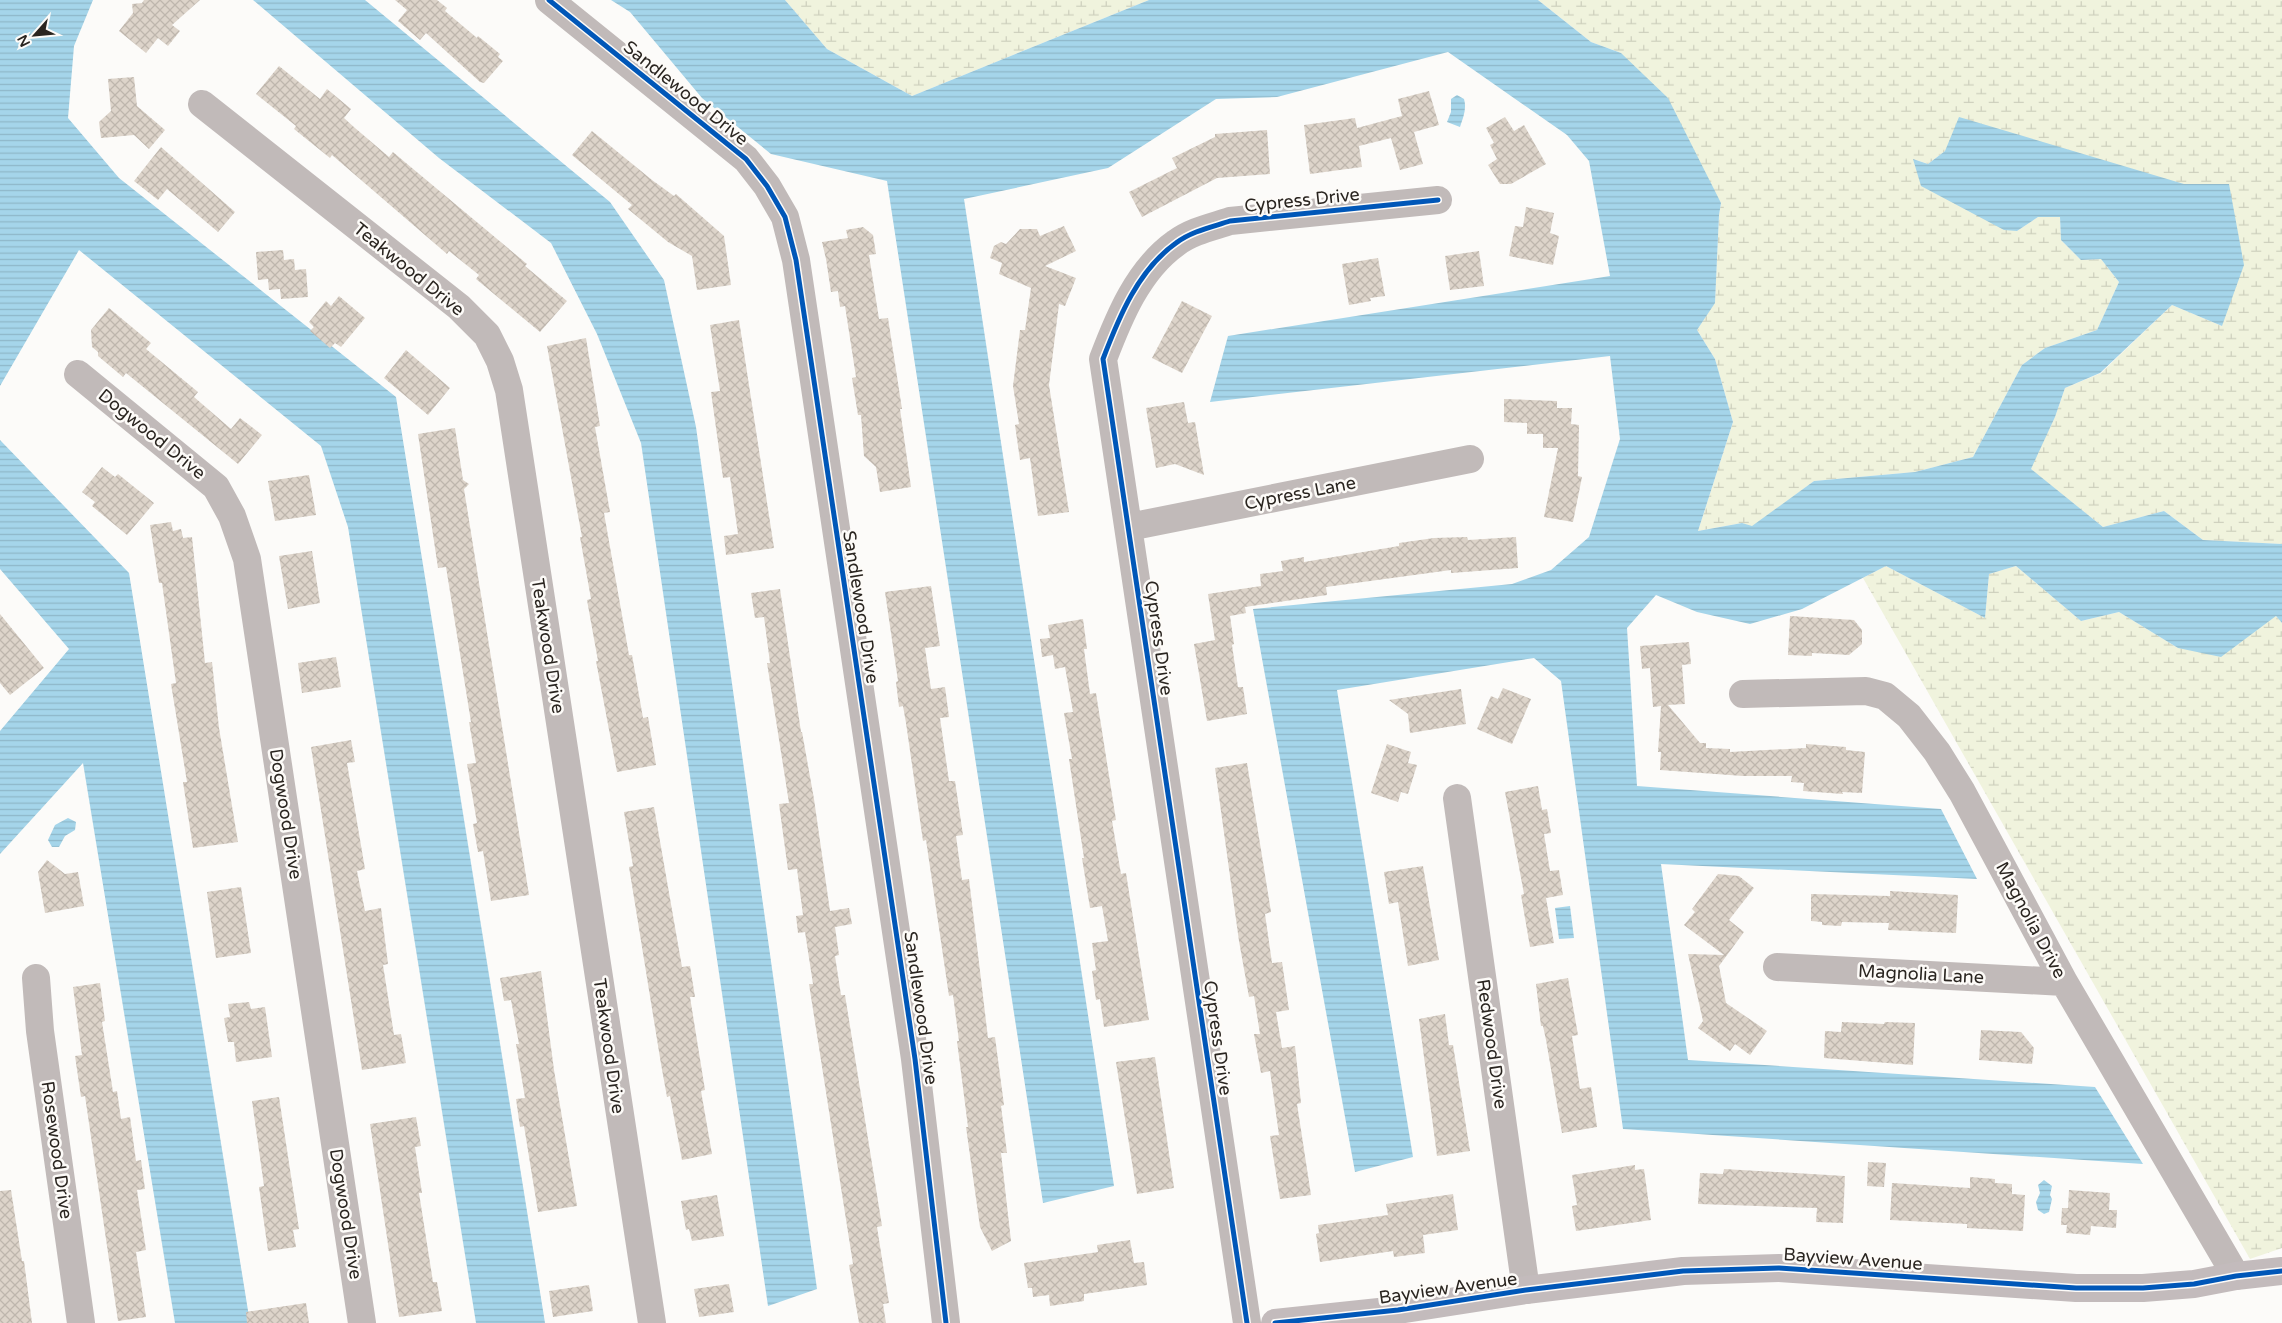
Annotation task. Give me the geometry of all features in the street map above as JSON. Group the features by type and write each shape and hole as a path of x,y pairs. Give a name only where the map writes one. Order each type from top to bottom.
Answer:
{"main road":[{"name":"Bayview Avenue","path":"1275,1323 1398,1310 1526,1290 1682,1271 1779,1268 2076,1288 2143,1288 2194,1284 2236,1276 2282,1271"}],"street":[{"name":"Sandlewood Drive","path":"549,0 746,159 767,186 785,218 797,270 915,1059 946,1323"},
{"name":"Teakwood Drive","path":"202,104 459,307 487,335 500,361 509,390 652,1323"},
{"name":"Cypress Drive","path":"1247,1323 1103,359 1117,322 1137,286 1155,262 1176,242 1201,230 1230,221 1438,200"},
{"name":"Dogwood Drive","path":"78,374 216,487 232,516 247,559 362,1323"},
{"name":"Cypress Lane","path":"1129,528 1470,459"},
{"name":"Magnolia Drive","path":"1743,694 1866,691 1885,696 1909,716 1937,752 1962,792 2064,982 2236,1276"},
{"name":"Redwood Drive","path":"1458,798 1526,1290"},
{"name":"Magnolia Lane","path":"1778,967 2064,982"},
{"name":"Rosewood Drive","path":"36,978 40,1031 81,1323"}],"green space":[{"path":"785,0 1149,0 912,96 827,49"},
{"path":"1538,0 2282,0 2282,544 2203,540 2164,511 2103,527 2030,469 2055,417 2065,388 2101,373 2172,305 2222,326 2229,184 2184,184 1945,151 1928,164 1913,159 2017,231 2038,217 2060,217 2061,240 2081,260 2101,259 2119,282 2097,330 2045,348 2022,365 1973,457 1915,472 1814,481 1752,527 1742,523 1698,531 1733,422 1715,359 1697,330 1715,302 1721,203 1621,53 1591,42"},
{"path":"1886,566 1985,618 1989,574 2016,566 2081,621 2119,612 2178,648 2276,616 2282,623 2282,1248 2250,1259 1863,578"}],"water":[{"path":"0,0 93,0 74,46 68,118 119,178 396,397 545,1323 476,1323 348,527 321,446 79,250 0,386"},
{"path":"253,0 365,0 610,202 664,280 696,427 817,1289 768,1306 641,443 597,334 551,243 439,158"},
{"path":"611,0 785,0 827,49 912,96 1149,0 1538,0 1591,42 1621,53 1668,98 1721,203 1715,303 1697,330 1715,359 1733,422 1698,531 1742,523 1752,526 1814,481 1915,472 1973,457 2022,365 2045,348 2097,330 2119,282 2101,259 2081,260 2061,240 2060,217 2038,217 2017,231 2004,230 1921,186 1913,159 1928,164 1945,151 1959,117 2184,184 2229,184 2244,265 2222,326 2172,305 2100,373 2065,388 2055,417 2031,469 2103,527 2164,511 2203,540 2282,544 2282,623 2276,616 2221,657 2178,648 2119,612 2081,621 2016,566 1989,574 1985,618 1886,566 1802,609 1750,624 1697,612 1656,595 1627,628 1637,786 1941,809 1977,879 1661,864 1688,1060 2095,1087 2143,1164 1623,1129 1561,681 1534,658 1337,690 1413,1157 1355,1172 1253,609 1512,584 1551,570 1589,537 1620,439 1610,356 1210,402 1228,336 1610,276 1589,161 1567,135 1448,52 1277,97 1216,99 1108,168 964,199 1114,1186 1043,1203 887,181 771,154 702,98 630,12"},
{"path":"1457,95 1464,99 1465,103 1460,127 1447,122 1451,112 1451,99"},
{"path":"0,440 129,573 250,1323 175,1323 83,763 0,854 0,731 69,649 0,569"},
{"path":"68,818 76,822 75,830 65,836 59,847 52,847 48,840 55,825"},
{"path":"1570,906 1574,938 1559,939 1555,908"},
{"path":"2044,1180 2052,1186 2050,1195 2052,1199 2049,1212 2044,1214 2038,1210 2036,1202 2040,1193 2038,1185"}],"building":[{"path":"144,0 200,0 172,25 180,31 168,46 158,38 146,53 119,31 133,13 132,4 142,3"},
{"path":"395,0 437,0 447,8 445,11 477,38 478,36 500,54 498,57 503,61 484,83 480,82 426,33 420,40 398,21 407,10"},
{"path":"279,66 320,99 327,89 351,109 344,118 355,128 389,157 393,152 527,264 525,266 567,301 540,332 476,279 479,275 449,251 447,254 332,155 330,158 294,129 296,126 256,94"},
{"path":"134,77 137,106 165,130 149,149 134,135 101,138 99,122 111,111 108,79"},
{"path":"1429,91 1439,125 1414,132 1423,164 1400,170 1391,138 1359,146 1362,167 1310,174 1304,125 1355,118 1357,128 1402,116 1398,99"},
{"path":"1505,117 1514,131 1524,125 1546,164 1511,184 1500,184 1488,165 1497,159 1490,145 1494,143 1486,128"},
{"path":"1267,130 1270,174 1217,178 1142,217 1129,192 1177,168 1172,158 1215,137 1215,134"},
{"path":"592,131 652,180 674,196 676,194 724,236 731,285 697,290 692,256 668,242 628,209 632,205 572,155"},
{"path":"161,147 235,212 218,232 167,189 158,200 134,181"},
{"path":"1526,207 1554,213 1550,233 1559,236 1553,265 1509,256 1515,226 1523,227"},
{"path":"1064,226 1076,251 1045,266 1076,278 1065,306 1059,304 1049,385 1069,512 1038,516 1030,458 1020,460 1015,425 1019,424 1013,386 1020,330 1025,330 1031,288 999,274 1002,263 990,258 994,246 1001,242 1006,244 1020,229 1037,229 1040,236"},
{"path":"863,227 873,235 876,254 869,255 879,319 888,318 902,409 900,409 911,487 880,492 876,467 864,456 861,415 858,415 852,378 856,377 845,306 840,307 838,291 831,292 822,242 848,238 846,230"},
{"path":"283,250 284,260 294,259 295,270 306,269 308,297 281,299 280,289 269,290 268,279 258,280 256,252"},
{"path":"1479,251 1484,286 1450,290 1445,256"},
{"path":"1378,258 1385,296 1370,298 1371,301 1349,305 1342,264"},
{"path":"339,296 365,318 341,347 335,343 330,348 310,331 314,327 309,322 326,301 331,306"},
{"path":"1182,301 1212,316 1182,373 1152,358"},
{"path":"109,308 151,343 146,349 198,392 194,397 231,429 240,418 262,435 238,464 126,373 123,377 98,356 98,352 92,347 91,330"},
{"path":"739,320 774,548 726,555 724,536 738,534 730,477 723,478 711,392 720,391 710,325"},
{"path":"586,338 600,426 595,427 610,512 604,513 629,655 632,655 643,718 648,717 656,765 617,772 596,661 598,661 587,600 591,599 580,537 582,537 547,346"},
{"path":"406,350 450,388 428,415 384,378"},
{"path":"1504,399 1557,401 1557,408 1572,408 1571,424 1579,425 1578,476 1582,477 1573,522 1544,517 1558,448 1543,448 1543,434 1527,434 1527,423 1504,422"},
{"path":"1184,402 1188,423 1195,422 1204,475 1175,464 1156,468 1146,408"},
{"path":"455,428 463,480 469,484 464,489 529,895 491,901 483,851 478,852 473,824 477,823 467,764 476,763 469,722 471,722 446,567 438,568 418,434"},
{"path":"102,467 115,477 118,474 154,503 127,535 92,506 95,502 82,492"},
{"path":"309,475 316,515 275,521 268,481"},
{"path":"171,522 173,531 181,529 183,538 192,537 205,663 212,662 219,728 238,842 193,848 183,782 187,782 171,684 176,683 162,583 159,583 150,525"},
{"path":"1467,537 1468,540 1516,537 1518,568 1451,573 1451,570 1326,587 1327,595 1245,607 1246,613 1230,616 1238,687 1243,687 1247,714 1207,721 1194,644 1215,640 1208,594 1261,586 1260,574 1283,571 1281,561 1304,557 1304,562 1399,546 1399,543 1434,538"},
{"path":"312,551 320,603 288,609 279,556"},
{"path":"931,586 940,646 925,648 931,689 945,687 949,717 940,718 949,781 955,781 963,835 956,836 962,880 969,879 988,1038 995,1037 1004,1105 1001,1106 1007,1153 1001,1153 1011,1241 992,1251 980,1227 966,1127 968,1127 953,995 949,996 926,840 923,841 903,706 899,707 896,682 898,681 885,592"},
{"path":"780,589 830,911 849,908 852,924 835,927 839,955 835,956 841,995 845,995 882,1226 877,1227 889,1303 883,1304 886,1323 859,1323 849,1265 853,1264 809,984 813,984 805,932 798,933 796,916 803,915 797,869 788,870 779,804 789,803 767,663 770,663 764,617 755,618 751,593"},
{"path":"0,614 44,668 10,695 0,683"},
{"path":"1790,616 1854,620 1862,630 1862,644 1849,655 1812,653 1812,656 1788,655"},
{"path":"1083,619 1087,649 1084,649 1090,694 1096,693 1116,820 1112,821 1121,874 1126,873 1149,1020 1104,1027 1100,999 1096,1000 1092,971 1096,970 1092,943 1108,941 1102,906 1090,908 1082,858 1084,858 1069,759 1072,759 1064,713 1073,712 1065,667 1055,669 1053,655 1042,657 1040,639 1050,638 1048,625"},
{"path":"1689,642 1691,664 1682,665 1685,704 1668,705 1700,743 1706,743 1706,748 1730,749 1730,752 1806,748 1806,744 1846,747 1846,750 1865,752 1862,793 1842,792 1843,794 1803,791 1804,783 1791,782 1792,776 1743,776 1660,770 1661,752 1658,752 1661,706 1653,707 1650,668 1642,669 1640,646"},
{"path":"336,657 341,687 302,693 298,663"},
{"path":"1503,688 1531,699 1512,744 1477,729 1491,696 1498,699"},
{"path":"1461,689 1466,724 1410,733 1408,714 1389,700"},
{"path":"351,740 355,762 347,763 365,869 357,871 365,911 381,908 388,964 383,965 394,1035 401,1034 406,1063 362,1070 311,747"},
{"path":"1387,744 1411,752 1408,763 1417,765 1408,794 1401,792 1398,802 1371,793"},
{"path":"1247,763 1271,912 1265,914 1272,963 1282,962 1289,1010 1276,1012 1282,1048 1295,1046 1301,1103 1297,1104 1311,1195 1280,1199 1270,1136 1279,1135 1270,1071 1261,1073 1254,1034 1260,1034 1254,996 1249,997 1239,941 1215,768"},
{"path":"1538,786 1542,810 1547,809 1551,833 1544,834 1550,871 1559,870 1563,895 1546,898 1554,943 1530,947 1521,895 1524,894 1505,792"},
{"path":"654,807 682,967 690,966 695,997 690,997 705,1090 701,1091 712,1154 682,1160 670,1096 667,1097 661,1064 629,867 633,866 624,812"},
{"path":"47,860 65,874 78,872 84,906 45,913 38,872"},
{"path":"1423,866 1439,960 1408,966 1398,902 1389,904 1384,872"},
{"path":"1718,874 1739,876 1754,888 1729,920 1744,932 1719,966 1726,1003 1767,1031 1750,1055 1735,1044 1730,1051 1698,1028 1703,1021 1688,954 1724,955 1684,925 1695,912 1692,909"},
{"path":"241,887 251,953 216,958 207,892"},
{"path":"1890,891 1958,895 1956,933 1888,930 1889,923 1842,922 1841,926 1822,925 1822,922 1811,921 1811,894 1890,896"},
{"path":"541,971 554,1070 577,1206 538,1212 524,1126 520,1127 516,1099 525,1098 516,1044 519,1044 511,1000 504,1001 500,978"},
{"path":"1568,978 1578,1035 1572,1036 1580,1089 1591,1087 1597,1127 1562,1133 1546,1040 1543,1026 1541,1026 1536,984"},
{"path":"100,983 105,1021 102,1022 113,1092 117,1091 121,1119 130,1117 136,1161 141,1160 145,1189 137,1190 146,1250 136,1252 146,1317 118,1321 85,1096 81,1097 75,1056 82,1055 73,987"},
{"path":"249,1002 251,1009 265,1007 272,1057 236,1062 234,1042 228,1042 224,1018 230,1017 228,1004"},
{"path":"1445,1014 1449,1045 1453,1045 1470,1151 1437,1156 1419,1019"},
{"path":"1842,1022 1915,1023 1913,1065 1824,1058 1825,1031 1841,1032"},
{"path":"1981,1030 2021,1032 2034,1048 2032,1064 1979,1060"},
{"path":"1155,1057 1174,1188 1137,1194 1116,1062"},
{"path":"279,1097 299,1229 293,1230 296,1247 268,1251 259,1187 264,1186 252,1101"},
{"path":"416,1117 421,1146 415,1147 422,1193 419,1193 433,1282 437,1282 442,1311 399,1317 370,1124"},
{"path":"1868,1162 1886,1163 1884,1187 1867,1186"},
{"path":"1635,1165 1635,1170 1644,1169 1651,1220 1576,1231 1572,1206 1577,1205 1572,1175"},
{"path":"1724,1169 1845,1176 1843,1223 1816,1222 1817,1208 1698,1204 1700,1173 1723,1174"},
{"path":"1970,1177 1995,1179 1995,1183 2012,1184 2012,1194 2025,1195 2023,1231 1967,1228 1967,1224 1890,1220 1892,1183 1970,1188"},
{"path":"11,1190 22,1261 24,1261 32,1323 0,1323 0,1191"},
{"path":"2069,1190 2110,1193 2109,1210 2117,1210 2116,1228 2091,1226 2090,1235 2066,1233 2067,1225 2061,1225 2062,1208 2068,1208"},
{"path":"1453,1194 1458,1230 1423,1235 1425,1253 1394,1257 1393,1251 1320,1262 1316,1234 1319,1233 1318,1225 1388,1215 1386,1204"},
{"path":"717,1195 724,1236 692,1241 689,1229 686,1230 681,1201"},
{"path":"1130,1240 1134,1263 1144,1262 1147,1285 1084,1294 1084,1301 1050,1306 1049,1295 1033,1297 1032,1288 1028,1288 1024,1263 1098,1252 1097,1245"},
{"path":"729,1284 734,1312 699,1317 694,1289"},
{"path":"589,1285 593,1311 553,1317 549,1291"},
{"path":"306,1303 309,1323 247,1323 246,1312"}],"cycle path":[{"path":"549,0 746,159 767,186 785,217 796,260 915,1059 946,1323"},
{"path":"1247,1323 1103,359 1123,311 1140,280 1163,254 1189,235 1230,221 1438,200"},
{"path":"1275,1323 1398,1310 1526,1290 1683,1271 1779,1268 2076,1288 2143,1288 2194,1284 2236,1276 2282,1271"}]}
